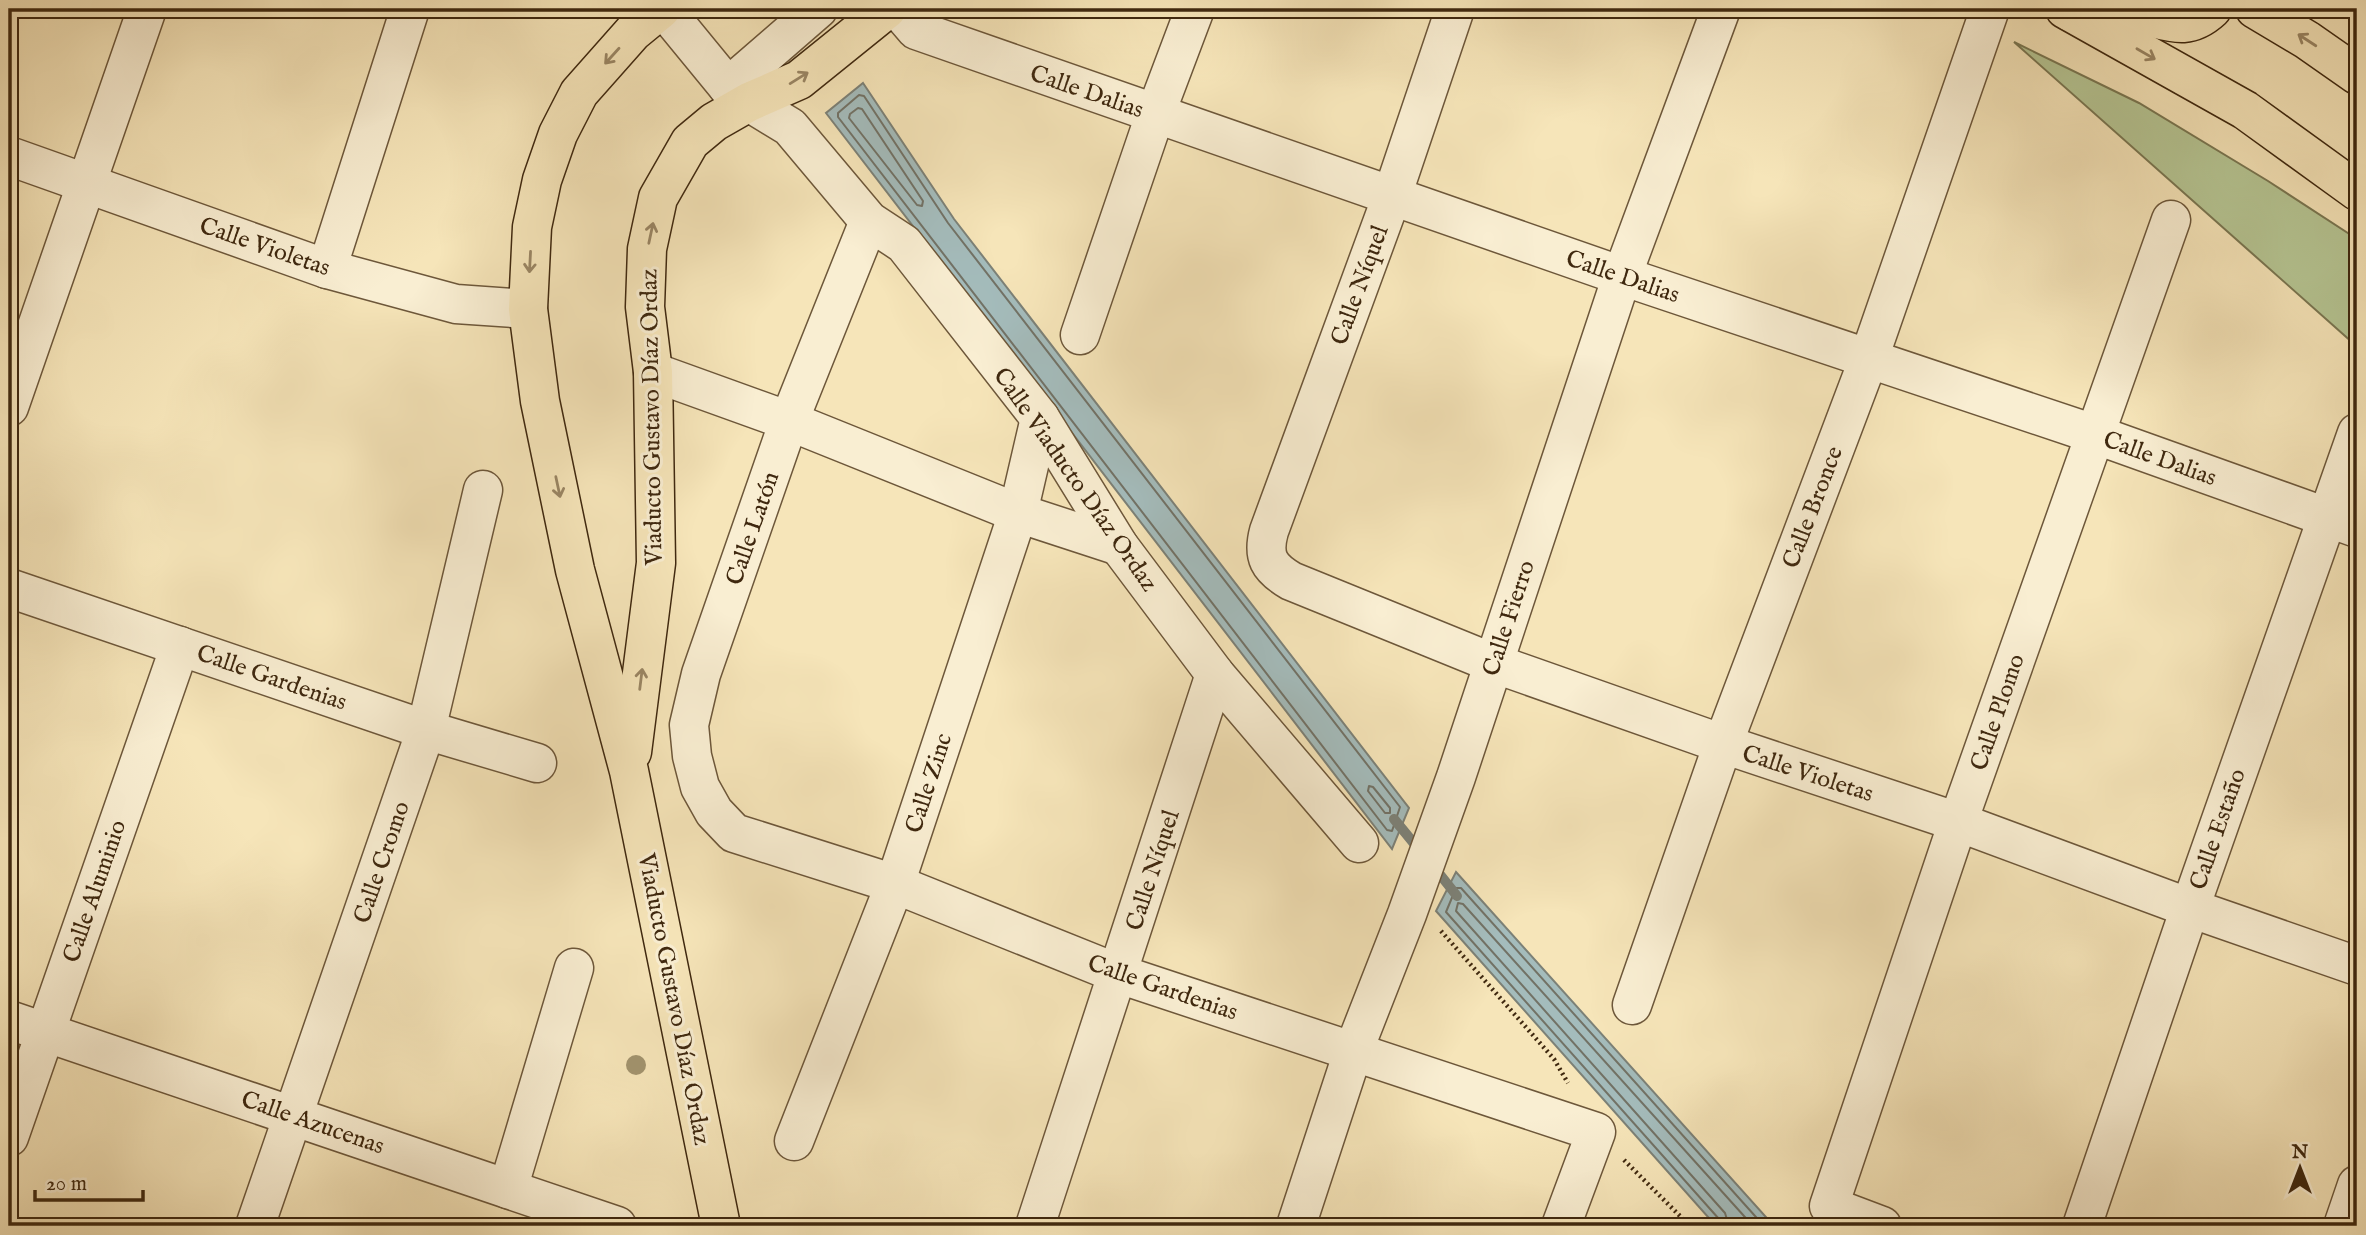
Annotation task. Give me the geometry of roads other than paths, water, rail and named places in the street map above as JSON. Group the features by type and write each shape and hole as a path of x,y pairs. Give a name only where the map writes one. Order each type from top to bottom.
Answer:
{"main road":[{"name":"Viaducto Gustavo Díaz Ordaz","path":"663,9 633,32 579,93 558,134 542,180 532,228 528,309 540,401 575,570 629,771 721,1226"},
{"name":"Viaducto Gustavo Díaz Ordaz","path":"629,771 656,563 653,372 645,307 648,249 658,198 691,142 714,122 730,86 799,80 887,9"},
{"path":"2068,10 2135,13 2169,24 2190,22 2213,9"},
{"path":"2255,9 2357,75"},
{"path":"2068,10 2245,110 2357,191"}],"street":[{"path":"9,407 147,9"},
{"path":"327,269 410,9"},
{"name":"Calle Viaducto Díaz Ordaz","path":"663,9 730,86 790,127 869,221 904,244 1040,418 1119,546 1215,674 1359,843"},
{"path":"730,86 818,9"},
{"name":"Calle Dalias","path":"898,9 916,30 1622,276 2094,434 2342,523"},
{"path":"1080,335 1155,115 1195,9"},
{"name":"Calle Níquel","path":"1269,561 1265,546 1269,531 1392,196 1455,9"},
{"name":"Calle Fierro","path":"1296,1226 1353,1052 1421,919 1455,777 1622,276 1721,9"},
{"name":"Calle Bronce","path":"1632,1005 1723,744 1869,358 1990,9"},
{"name":"Calle Violetas","path":"9,156 327,269 456,304 528,309"},
{"name":"Calle Plomo","path":"1882,1226 1829,1206 1958,822 2171,220"},
{"name":"Calle Latón","path":"734,833 714,812 700,787 692,756 689,725 701,674 789,421 869,221"},
{"path":"653,372 789,421 1018,513 1119,546"},
{"name":"Calle Zinc","path":"794,1141 895,884 1018,513 1040,418"},
{"name":"Calle Estaño","path":"2082,1226 2189,908 2342,523 2357,433"},
{"name":"Calle Cromo","path":"256,1226 426,730 483,490"},
{"name":"Calle Violetas","path":"1269,561 1277,572 1291,581 1493,663 1723,744 1958,822 2189,908 2357,966"},
{"name":"Calle Gardenias","path":"9,588 426,730 537,763"},
{"name":"Calle Aluminio","path":"9,1136 180,646"},
{"name":"Calle Níquel","path":"1035,1226 1215,674"},
{"name":"Calle Gardenias","path":"734,833 895,884 1119,974 1596,1132 1561,1226"},
{"path":"508,1189 574,968"},
{"name":"Calle Azucenas","path":"9,1020 617,1226"},
{"path":"2343,1226 2357,1185"}],"water":[{"path":"863,83 954,219 1409,808 1392,849 826,113"},
{"path":"1456,872 1774,1226 1716,1226 1436,911"}],"waterway":[{"path":"1394,819 1421,852"},
{"path":"1434,867 1457,896"}]}
